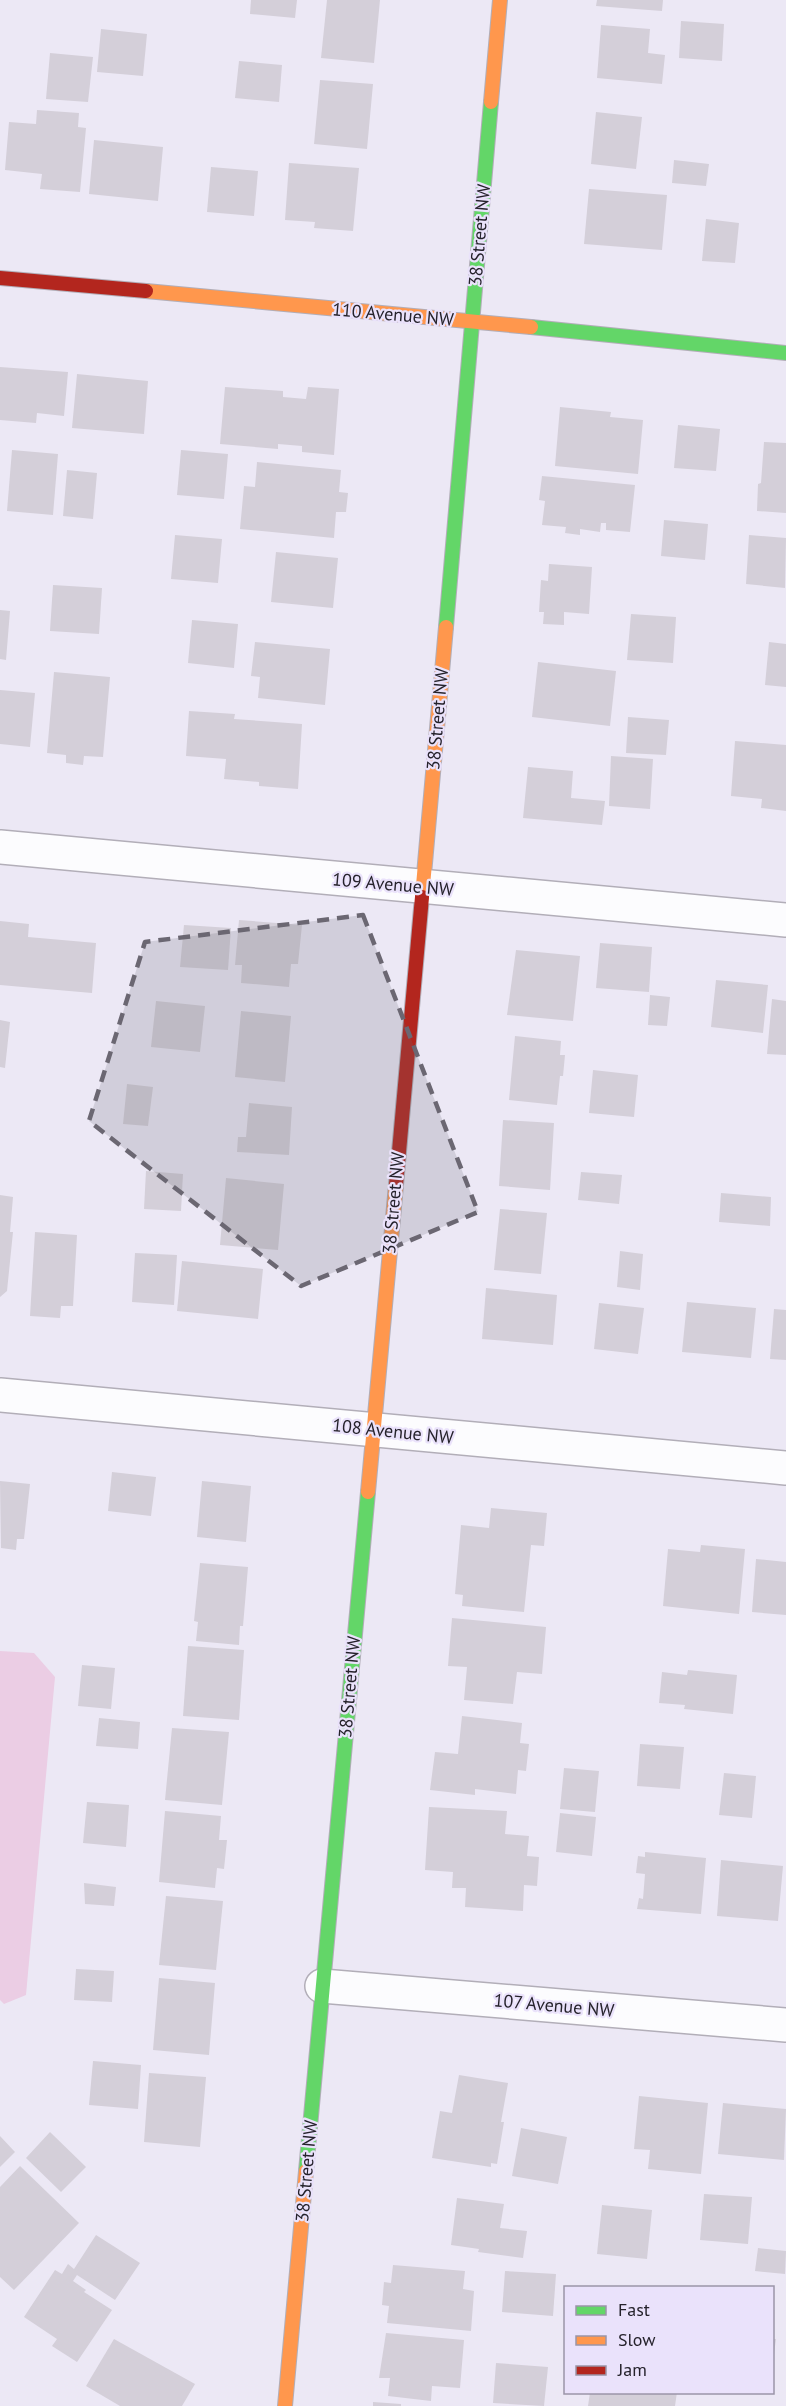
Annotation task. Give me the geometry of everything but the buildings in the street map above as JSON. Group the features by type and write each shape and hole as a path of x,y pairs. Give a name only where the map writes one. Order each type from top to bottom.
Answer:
{"street":[{"name":"38 Street NW","path":"285,2406 423,887 500,0"},
{"name":"110 Avenue NW","path":"0,278 471,321 786,353"},
{"name":"109 Avenue NW","path":"0,847 786,920"},
{"name":"108 Avenue NW","path":"0,1395 786,1468"},
{"name":"107 Avenue NW","path":"322,1986 786,2025"}],"highlighted area":[{"path":"363,915 478,1212 301,1286 89,1121 145,942"}],"shaded area":[{"path":"0,1651 34,1653 55,1677 26,1995 4,2004 0,2000"}],"traffic: fast":[{"path":"446,627 491,102"},
{"path":"531,327 786,353"},
{"path":"306,2171 368,1492"}],"traffic: slow":[{"path":"491,102 500,0"},
{"path":"146,291 531,327"},
{"path":"422,897 446,627"},
{"path":"368,1492 396,1185"},
{"path":"285,2406 306,2171"}],"traffic: jam":[{"path":"0,278 146,291"},
{"path":"396,1185 422,897"}]}
